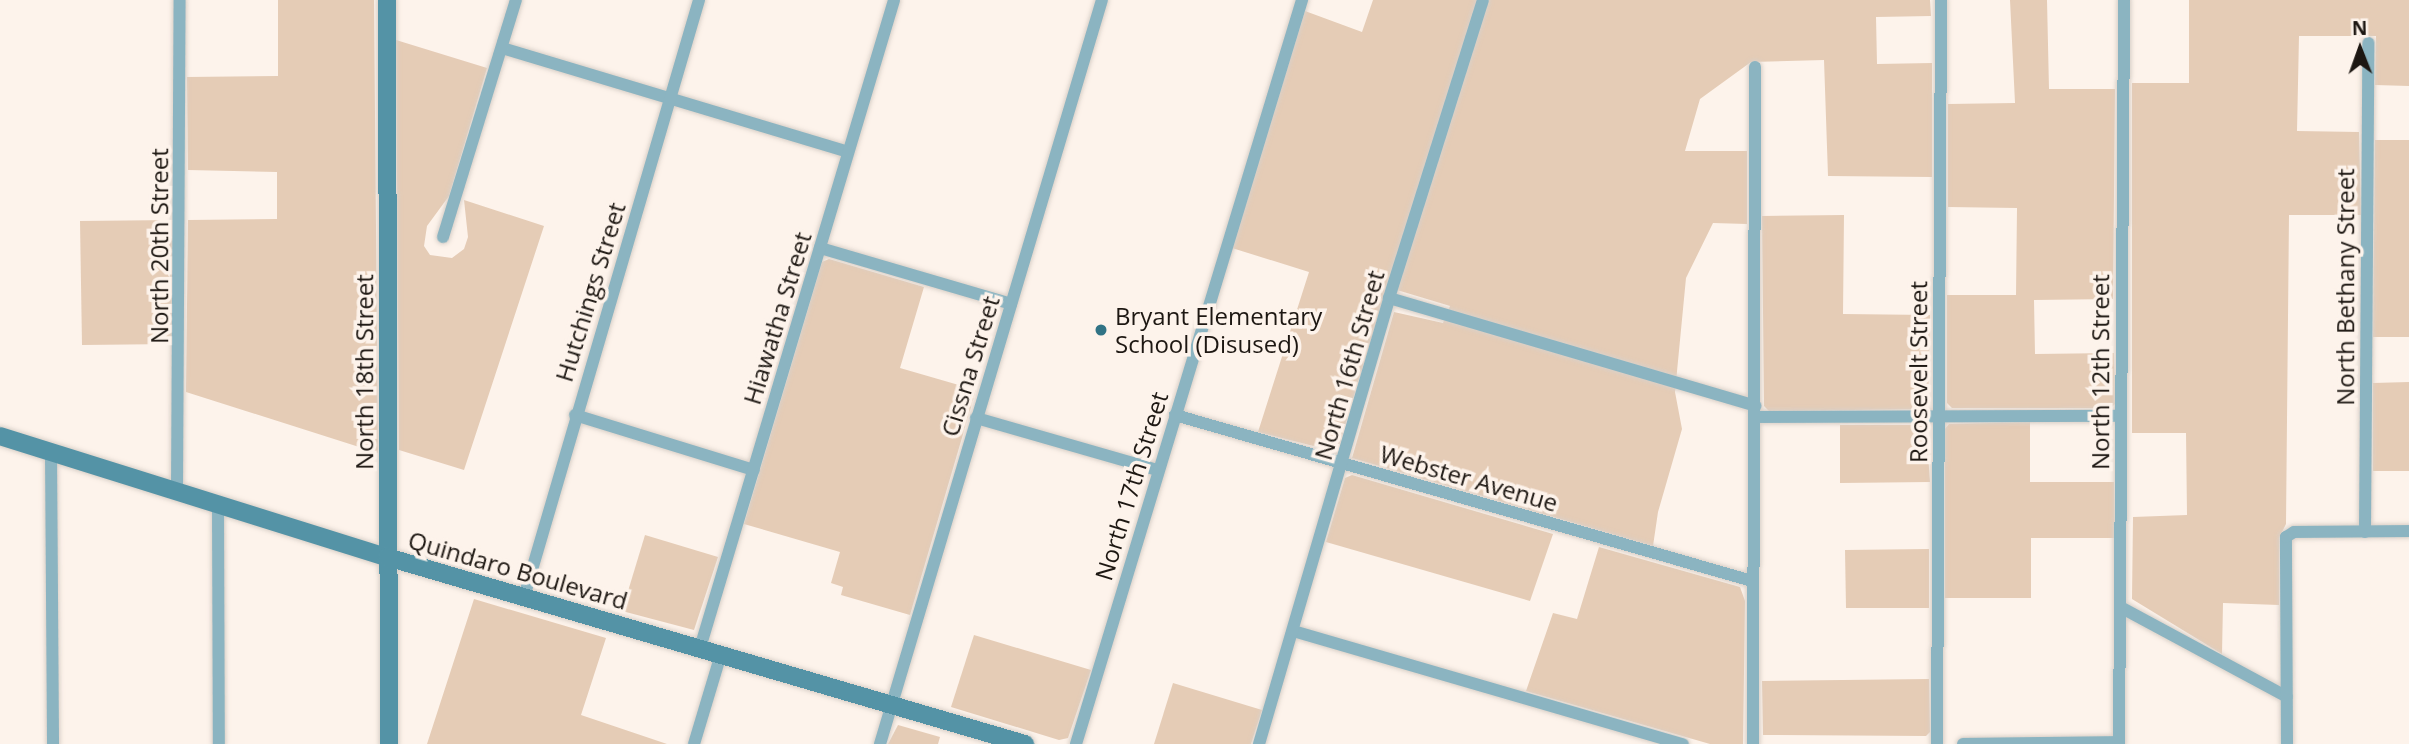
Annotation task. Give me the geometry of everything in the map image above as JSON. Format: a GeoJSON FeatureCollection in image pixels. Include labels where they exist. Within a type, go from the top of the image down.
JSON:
{"type":"FeatureCollection","features":[{"type":"Feature","properties":{"kind":"main road","name":"North 18th Street"},"geometry":{"type":"LineString","coordinates":[[387,0],[389,744]]}},
{"type":"Feature","properties":{"kind":"main road","name":"Quindaro Boulevard"},"geometry":{"type":"LineString","coordinates":[[0,436],[387,557],[1024,744]]}},
{"type":"Feature","properties":{"kind":"street","name":"North 20th Street"},"geometry":{"type":"LineString","coordinates":[[177,492],[180,0]]}},
{"type":"Feature","properties":{"kind":"street"},"geometry":{"type":"LineString","coordinates":[[443,237],[516,0]]}},
{"type":"Feature","properties":{"kind":"street","name":"Hutchings Street"},"geometry":{"type":"LineString","coordinates":[[524,597],[575,415],[699,0]]}},
{"type":"Feature","properties":{"kind":"street","name":"Hiawatha Street"},"geometry":{"type":"LineString","coordinates":[[699,648],[894,0]]}},
{"type":"Feature","properties":{"kind":"street","name":"Cissna Street"},"geometry":{"type":"LineString","coordinates":[[880,744],[1102,0]]}},
{"type":"Feature","properties":{"kind":"street","name":"North 17th Street"},"geometry":{"type":"LineString","coordinates":[[1076,744],[1157,470],[1302,0]]}},
{"type":"Feature","properties":{"kind":"street","name":"North 16th Street"},"geometry":{"type":"LineString","coordinates":[[1259,744],[1389,298],[1483,0]]}},
{"type":"Feature","properties":{"kind":"street","name":"Roosevelt Street"},"geometry":{"type":"LineString","coordinates":[[1937,744],[1941,0]]}},
{"type":"Feature","properties":{"kind":"street","name":"North 12th Street"},"geometry":{"type":"LineString","coordinates":[[2119,743],[2124,0]]}},
{"type":"Feature","properties":{"kind":"street","name":"North Bethany Street"},"geometry":{"type":"LineString","coordinates":[[2365,532],[2368,43]]}},
{"type":"Feature","properties":{"kind":"street"},"geometry":{"type":"LineString","coordinates":[[502,48],[848,152]]}},
{"type":"Feature","properties":{"kind":"street"},"geometry":{"type":"LineString","coordinates":[[1753,744],[1755,67]]}},
{"type":"Feature","properties":{"kind":"street"},"geometry":{"type":"LineString","coordinates":[[820,248],[1011,304]]}},
{"type":"Feature","properties":{"kind":"street"},"geometry":{"type":"LineString","coordinates":[[1389,298],[1755,412],[2120,416]]}},
{"type":"Feature","properties":{"kind":"street"},"geometry":{"type":"LineString","coordinates":[[575,415],[754,470]]}},
{"type":"Feature","properties":{"kind":"street","name":"Webster Avenue"},"geometry":{"type":"LineString","coordinates":[[1175,415],[1752,581]]}},
{"type":"Feature","properties":{"kind":"street"},"geometry":{"type":"LineString","coordinates":[[976,418],[1157,470]]}},
{"type":"Feature","properties":{"kind":"street"},"geometry":{"type":"LineString","coordinates":[[51,452],[52,744]]}},
{"type":"Feature","properties":{"kind":"street"},"geometry":{"type":"LineString","coordinates":[[218,505],[219,744]]}},
{"type":"Feature","properties":{"kind":"street"},"geometry":{"type":"LineString","coordinates":[[2287,744],[2286,537],[2294,533],[2409,531]]}},
{"type":"Feature","properties":{"kind":"street"},"geometry":{"type":"LineString","coordinates":[[2122,608],[2287,697]]}},
{"type":"Feature","properties":{"kind":"street"},"geometry":{"type":"LineString","coordinates":[[1293,631],[1683,744]]}},
{"type":"Feature","properties":{"kind":"street"},"geometry":{"type":"LineString","coordinates":[[694,744],[721,654]]}},
{"type":"Feature","properties":{"kind":"street"},"geometry":{"type":"LineString","coordinates":[[1963,744],[2119,743]]}},
{"type":"Feature","properties":{"kind":"shaded area"},"geometry":{"type":"Polygon","coordinates":[[[278,0],[374,0],[378,453],[186,392],[188,220],[277,219],[277,172],[188,170],[187,77],[278,76],[278,0]]]}},
{"type":"Feature","properties":{"kind":"shaded area"},"geometry":{"type":"Polygon","coordinates":[[[1373,0],[1930,0],[1931,16],[1876,17],[1877,64],[1932,63],[1932,177],[1828,176],[1824,60],[1751,62],[1700,99],[1685,151],[1747,151],[1747,224],[1713,223],[1686,278],[1675,392],[1682,429],[1658,512],[1653,546],[1352,458],[1394,312],[1443,323],[1450,306],[1387,287],[1337,452],[1258,432],[1309,272],[1232,248],[1305,11],[1362,32],[1373,0]]]}},
{"type":"Feature","properties":{"kind":"shaded area"},"geometry":{"type":"Polygon","coordinates":[[[2010,0],[2047,0],[2049,89],[2115,89],[2113,299],[2034,300],[2035,354],[2114,353],[2115,404],[2111,408],[1952,408],[1947,403],[1947,295],[2016,295],[2017,208],[1948,207],[1948,104],[2015,103],[2010,0]]]}},
{"type":"Feature","properties":{"kind":"shaded area"},"geometry":{"type":"Polygon","coordinates":[[[2189,0],[2409,0],[2409,86],[2375,85],[2376,36],[2299,36],[2297,131],[2359,132],[2361,215],[2289,215],[2286,524],[2279,538],[2279,605],[2223,603],[2222,654],[2132,599],[2133,517],[2187,515],[2186,433],[2132,433],[2132,83],[2189,83],[2189,0]]]}},
{"type":"Feature","properties":{"kind":"shaded area"},"geometry":{"type":"Polygon","coordinates":[[[396,40],[487,68],[449,196],[427,226],[424,246],[430,255],[452,258],[464,249],[468,237],[464,200],[544,226],[464,470],[399,450],[396,40]]]}},
{"type":"Feature","properties":{"kind":"shaded area"},"geometry":{"type":"Polygon","coordinates":[[[2375,140],[2409,140],[2409,337],[2373,337],[2375,140]]]}},
{"type":"Feature","properties":{"kind":"shaded area"},"geometry":{"type":"Polygon","coordinates":[[[1844,215],[1843,314],[1930,315],[1928,409],[1769,411],[1764,406],[1762,216],[1844,215]]]}},
{"type":"Feature","properties":{"kind":"shaded area"},"geometry":{"type":"Polygon","coordinates":[[[174,220],[173,344],[82,345],[80,221],[174,220]]]}},
{"type":"Feature","properties":{"kind":"shaded area"},"geometry":{"type":"Polygon","coordinates":[[[829,259],[924,287],[900,368],[976,390],[910,615],[841,595],[843,587],[831,583],[840,552],[744,524],[822,262],[829,259]]]}},
{"type":"Feature","properties":{"kind":"shaded area"},"geometry":{"type":"Polygon","coordinates":[[[2409,382],[2409,471],[2373,471],[2373,383],[2409,382]]]}},
{"type":"Feature","properties":{"kind":"shaded area"},"geometry":{"type":"Polygon","coordinates":[[[2030,422],[2030,482],[2114,482],[2115,538],[2031,538],[2031,598],[1945,598],[1945,429],[1949,424],[2030,422]]]}},
{"type":"Feature","properties":{"kind":"shaded area"},"geometry":{"type":"Polygon","coordinates":[[[1840,425],[1926,425],[1930,482],[1840,483],[1840,425]]]}},
{"type":"Feature","properties":{"kind":"shaded area"},"geometry":{"type":"Polygon","coordinates":[[[1352,475],[1553,534],[1530,601],[1326,542],[1345,478],[1352,475]]]}},
{"type":"Feature","properties":{"kind":"shaded area"},"geometry":{"type":"Polygon","coordinates":[[[645,535],[718,557],[694,630],[622,611],[645,535]]]}},
{"type":"Feature","properties":{"kind":"shaded area"},"geometry":{"type":"Polygon","coordinates":[[[1599,547],[1740,587],[1745,601],[1743,744],[1710,744],[1526,691],[1553,613],[1577,619],[1599,547]]]}},
{"type":"Feature","properties":{"kind":"shaded area"},"geometry":{"type":"Polygon","coordinates":[[[1929,549],[1929,608],[1846,608],[1845,550],[1929,549]]]}},
{"type":"Feature","properties":{"kind":"shaded area"},"geometry":{"type":"Polygon","coordinates":[[[474,599],[606,638],[581,715],[667,744],[427,744],[474,599]]]}},
{"type":"Feature","properties":{"kind":"shaded area"},"geometry":{"type":"Polygon","coordinates":[[[974,635],[1091,670],[1068,738],[1059,740],[951,707],[974,635]]]}},
{"type":"Feature","properties":{"kind":"shaded area"},"geometry":{"type":"Polygon","coordinates":[[[1929,679],[1930,732],[1926,736],[1763,735],[1762,681],[1929,679]]]}},
{"type":"Feature","properties":{"kind":"shaded area"},"geometry":{"type":"Polygon","coordinates":[[[1173,683],[1262,710],[1251,744],[1154,744],[1173,683]]]}},
{"type":"Feature","properties":{"kind":"shaded area"},"geometry":{"type":"Polygon","coordinates":[[[898,725],[940,737],[938,744],[888,744],[898,725]]]}},
{"type":"Feature","properties":{"kind":"place","name":"Bryant Elementary School (Disused)"},"geometry":{"type":"Point","coordinates":[1101,330]}}]}
